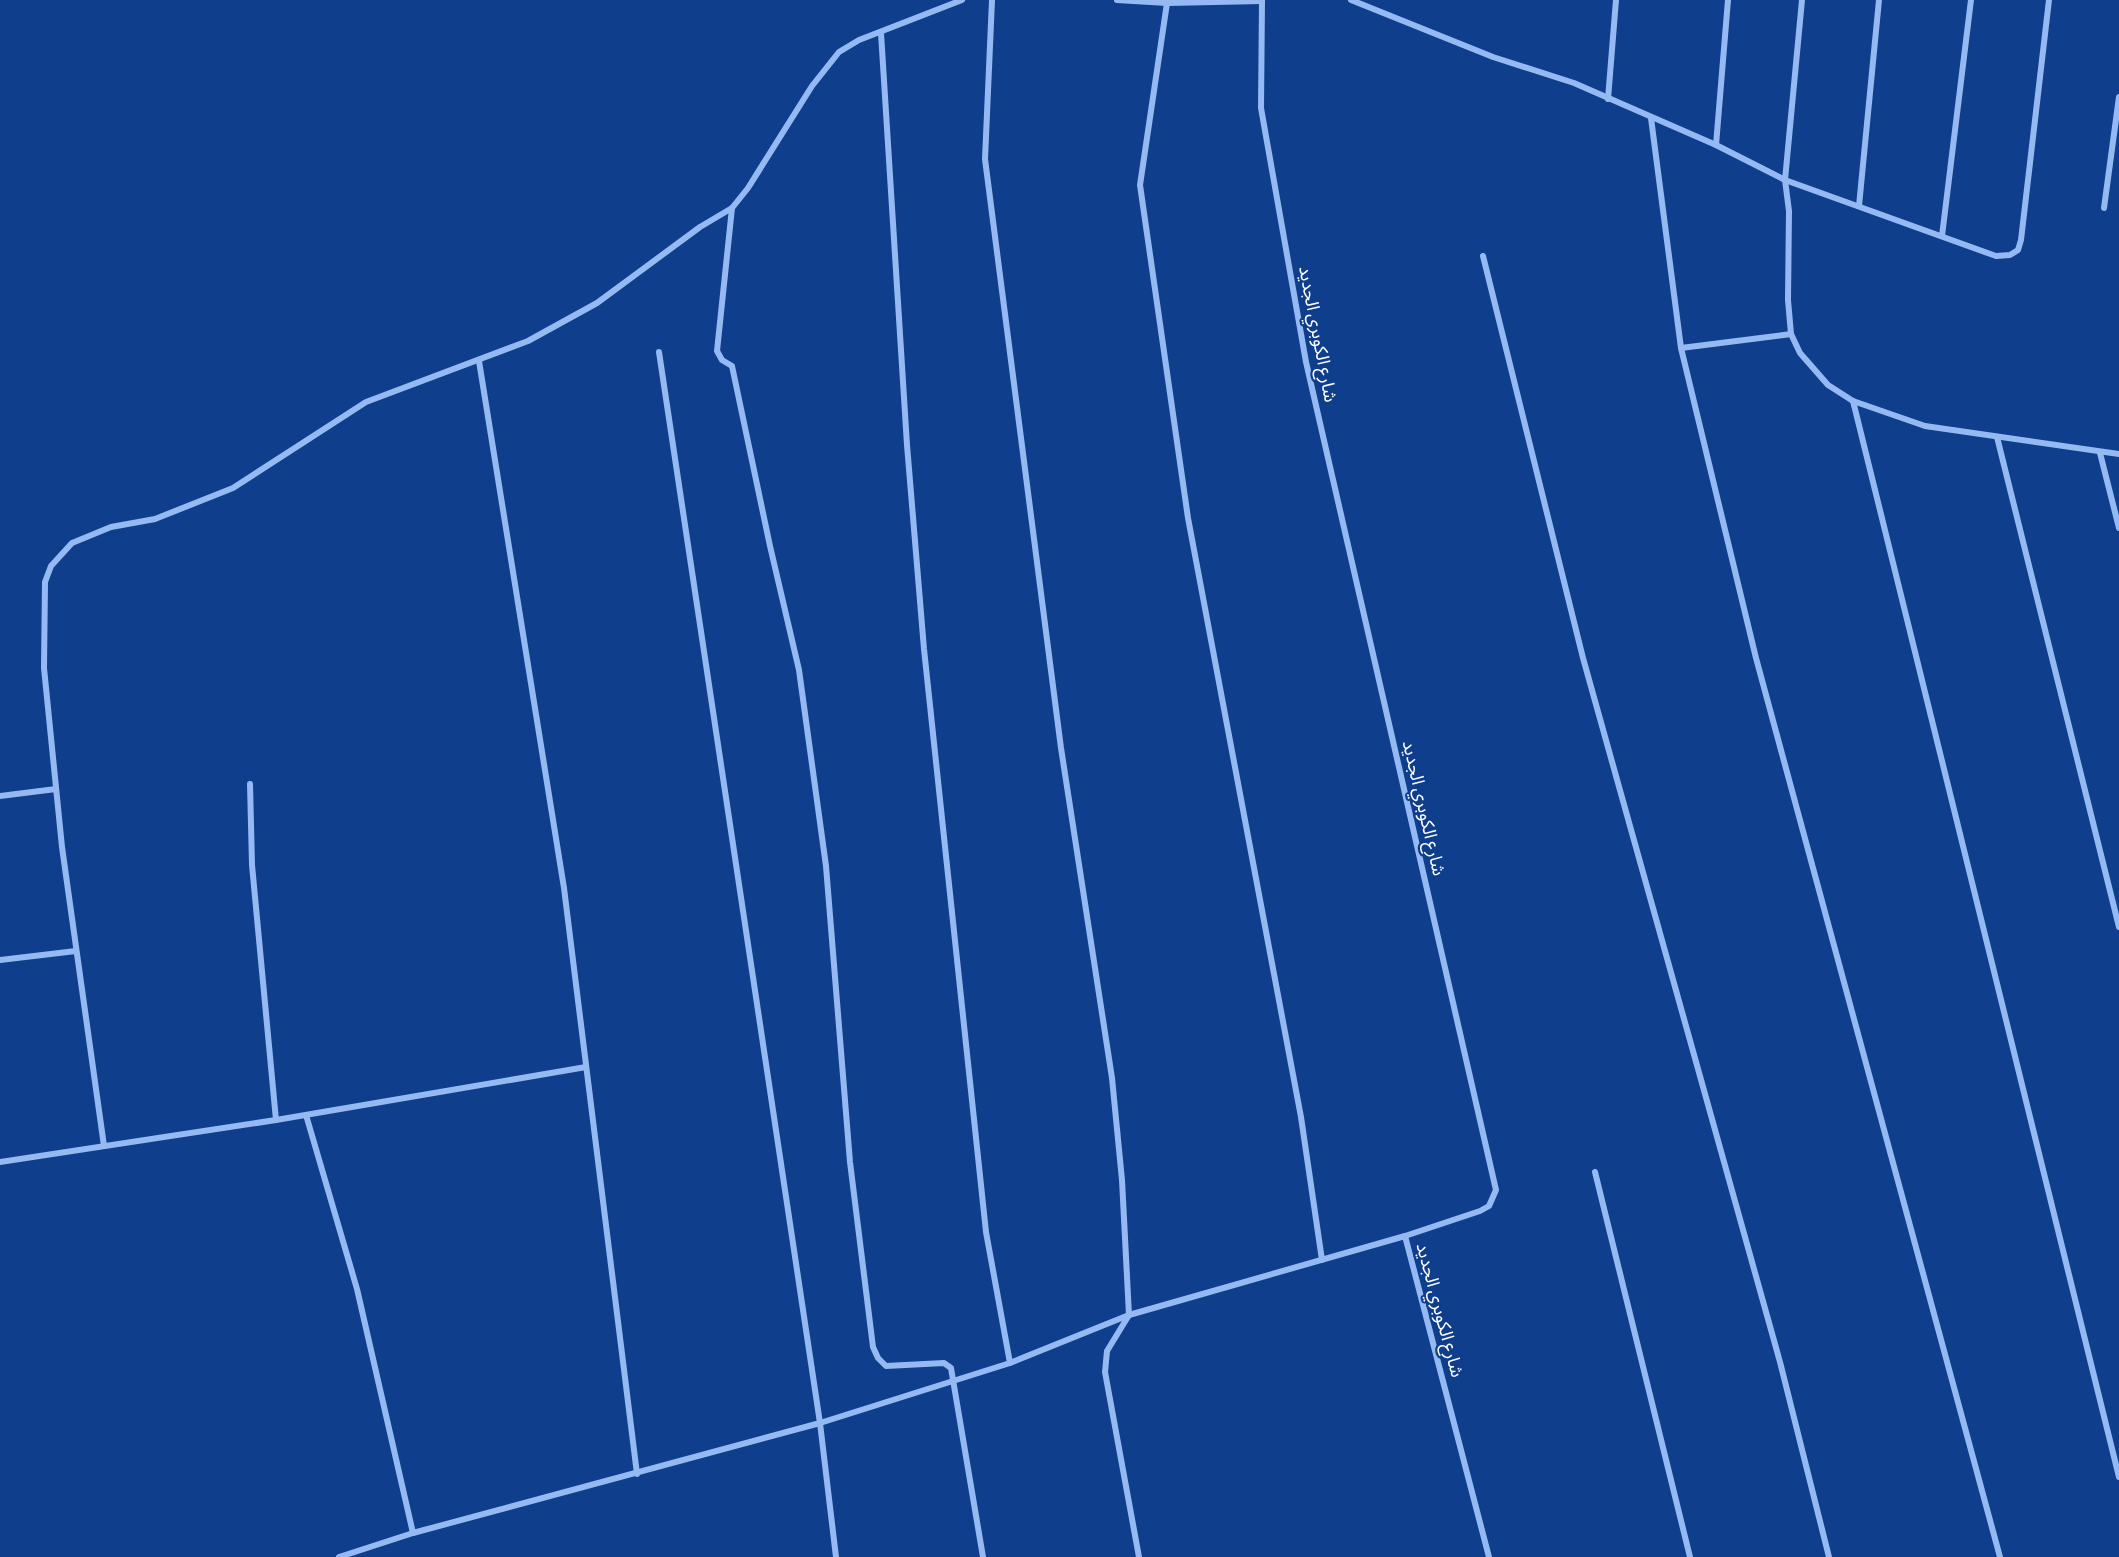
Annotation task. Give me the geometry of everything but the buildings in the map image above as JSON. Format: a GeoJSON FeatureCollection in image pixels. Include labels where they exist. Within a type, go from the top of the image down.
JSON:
{"type":"FeatureCollection","features":[{"type":"Feature","properties":{"kind":"street"},"geometry":{"type":"LineString","coordinates":[[104,1146],[76,951],[44,668],[45,582],[51,566],[72,543],[111,527],[155,519],[233,488],[366,402],[528,341],[597,303],[700,227],[732,208],[748,188],[812,86],[839,52],[859,40],[962,0]]}},
{"type":"Feature","properties":{"kind":"street"},"geometry":{"type":"LineString","coordinates":[[992,0],[985,159],[1061,748],[1112,1078],[1122,1180],[1130,1315],[1107,1351],[1105,1372],[1139,1557]]}},
{"type":"Feature","properties":{"kind":"street"},"geometry":{"type":"LineString","coordinates":[[1117,0],[1167,3],[1262,0]]}},
{"type":"Feature","properties":{"kind":"street","name":"شارع الكوبري الجديد"},"geometry":{"type":"LineString","coordinates":[[1262,0],[1261,108],[1306,362],[1496,1190],[1489,1206],[1480,1211],[1405,1236],[1489,1557]]}},
{"type":"Feature","properties":{"kind":"street"},"geometry":{"type":"LineString","coordinates":[[1351,0],[1493,57],[1574,83],[1716,145],[1785,180],[1996,256],[2010,255],[2018,250],[2049,0]]}},
{"type":"Feature","properties":{"kind":"street"},"geometry":{"type":"LineString","coordinates":[[1608,99],[1616,0]]}},
{"type":"Feature","properties":{"kind":"street"},"geometry":{"type":"LineString","coordinates":[[1716,145],[1728,0]]}},
{"type":"Feature","properties":{"kind":"street"},"geometry":{"type":"LineString","coordinates":[[1802,0],[1785,180],[1789,211],[1788,300],[1791,334],[1800,353],[1828,385],[1853,401],[1925,426],[2119,454]]}},
{"type":"Feature","properties":{"kind":"street"},"geometry":{"type":"LineString","coordinates":[[1859,206],[1879,0]]}},
{"type":"Feature","properties":{"kind":"street"},"geometry":{"type":"LineString","coordinates":[[1942,236],[1971,0]]}},
{"type":"Feature","properties":{"kind":"street"},"geometry":{"type":"LineString","coordinates":[[1167,3],[1140,185],[1188,518],[1301,1117],[1322,1260]]}},
{"type":"Feature","properties":{"kind":"street"},"geometry":{"type":"LineString","coordinates":[[881,33],[906,445],[924,649],[986,1232],[1010,1363]]}},
{"type":"Feature","properties":{"kind":"street"},"geometry":{"type":"LineString","coordinates":[[2104,208],[2119,97]]}},
{"type":"Feature","properties":{"kind":"street"},"geometry":{"type":"LineString","coordinates":[[1651,118],[1681,348],[1756,658],[2000,1557]]}},
{"type":"Feature","properties":{"kind":"street"},"geometry":{"type":"LineString","coordinates":[[732,208],[717,351],[722,360],[732,366],[799,670],[826,866],[850,1162],[873,1347],[878,1358],[886,1366],[944,1363],[951,1368],[955,1380],[983,1557]]}},
{"type":"Feature","properties":{"kind":"street"},"geometry":{"type":"LineString","coordinates":[[1483,256],[1583,658],[1773,1339],[1829,1557]]}},
{"type":"Feature","properties":{"kind":"street"},"geometry":{"type":"LineString","coordinates":[[1681,348],[1791,334]]}},
{"type":"Feature","properties":{"kind":"street"},"geometry":{"type":"LineString","coordinates":[[659,352],[820,1423],[836,1557]]}},
{"type":"Feature","properties":{"kind":"street"},"geometry":{"type":"LineString","coordinates":[[479,361],[564,888],[637,1474]]}},
{"type":"Feature","properties":{"kind":"street"},"geometry":{"type":"LineString","coordinates":[[1853,401],[2119,1477]]}},
{"type":"Feature","properties":{"kind":"street"},"geometry":{"type":"LineString","coordinates":[[1997,437],[2119,927]]}},
{"type":"Feature","properties":{"kind":"street"},"geometry":{"type":"LineString","coordinates":[[2100,453],[2119,528]]}},
{"type":"Feature","properties":{"kind":"street"},"geometry":{"type":"LineString","coordinates":[[250,784],[252,865],[276,1120]]}},
{"type":"Feature","properties":{"kind":"street"},"geometry":{"type":"LineString","coordinates":[[0,796],[56,789]]}},
{"type":"Feature","properties":{"kind":"street"},"geometry":{"type":"LineString","coordinates":[[0,960],[76,951]]}},
{"type":"Feature","properties":{"kind":"street"},"geometry":{"type":"LineString","coordinates":[[0,1162],[276,1120],[586,1067]]}},
{"type":"Feature","properties":{"kind":"street"},"geometry":{"type":"LineString","coordinates":[[306,1115],[357,1288],[413,1533]]}},
{"type":"Feature","properties":{"kind":"street"},"geometry":{"type":"LineString","coordinates":[[1595,1172],[1690,1557]]}},
{"type":"Feature","properties":{"kind":"street"},"geometry":{"type":"LineString","coordinates":[[339,1557],[413,1533],[820,1423],[1010,1363],[1130,1315],[1405,1236]]}}]}
